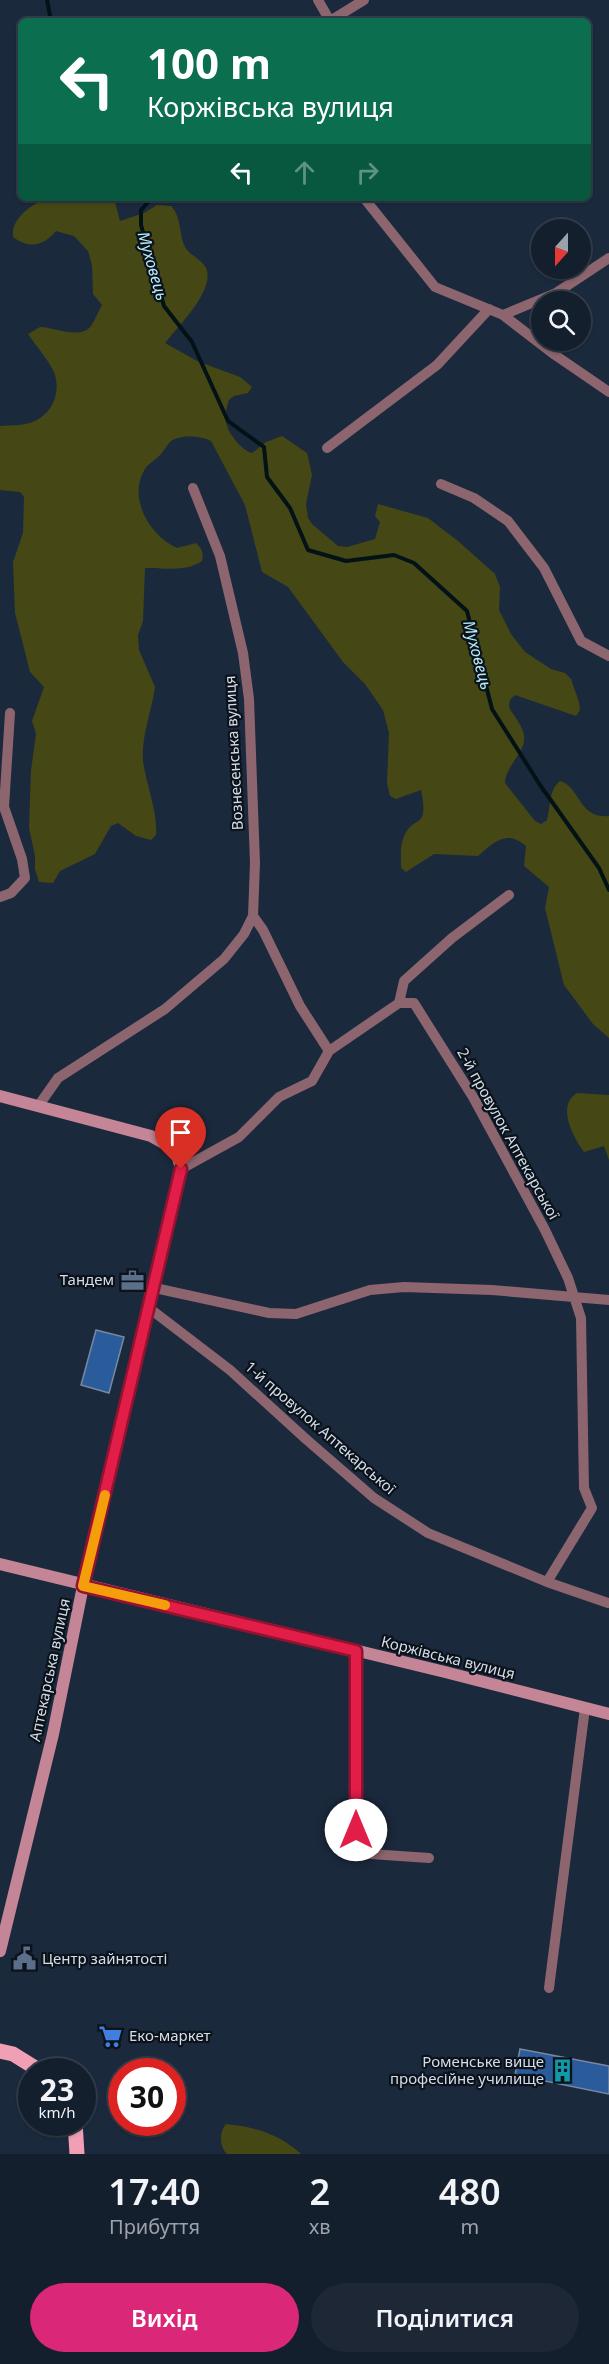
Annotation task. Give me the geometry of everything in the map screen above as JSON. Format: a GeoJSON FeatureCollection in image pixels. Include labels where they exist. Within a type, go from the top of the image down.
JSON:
{"type":"FeatureCollection","features":[{"type":"Feature","properties":{"kind":"main road"},"geometry":{"type":"LineString","coordinates":[[76,2136],[77,2154]]}},
{"type":"Feature","properties":{"kind":"street"},"geometry":{"type":"LineString","coordinates":[[318,0],[328,18]]}},
{"type":"Feature","properties":{"kind":"street"},"geometry":{"type":"LineString","coordinates":[[335,18],[364,0]]}},
{"type":"Feature","properties":{"kind":"street"},"geometry":{"type":"LineString","coordinates":[[365,201],[435,287],[503,315],[555,355],[609,392]]}},
{"type":"Feature","properties":{"kind":"street"},"geometry":{"type":"LineString","coordinates":[[503,315],[556,293],[609,258]]}},
{"type":"Feature","properties":{"kind":"street"},"geometry":{"type":"LineString","coordinates":[[327,448],[437,365],[489,309]]}},
{"type":"Feature","properties":{"kind":"street"},"geometry":{"type":"LineString","coordinates":[[441,484],[474,498],[508,521],[544,568],[581,641],[609,656]]}},
{"type":"Feature","properties":{"kind":"street","name":"Вознесенська вулиця"},"geometry":{"type":"LineString","coordinates":[[39,1105],[58,1078],[165,1010],[224,959],[244,934],[253,916],[255,863],[250,723],[243,653],[220,556],[193,488]]}},
{"type":"Feature","properties":{"kind":"street"},"geometry":{"type":"LineString","coordinates":[[0,897],[10,893],[25,878],[22,859],[4,807],[10,713]]}},
{"type":"Feature","properties":{"kind":"street"},"geometry":{"type":"LineString","coordinates":[[181,1169],[239,1137],[279,1097],[312,1081],[329,1051],[399,1003],[404,981],[452,938],[509,895]]}},
{"type":"Feature","properties":{"kind":"street"},"geometry":{"type":"LineString","coordinates":[[253,916],[263,930],[300,1006],[329,1051]]}},
{"type":"Feature","properties":{"kind":"street","name":"2-й провулок Аптекарської"},"geometry":{"type":"LineString","coordinates":[[399,1003],[414,1003],[473,1097],[545,1230],[574,1297]]}},
{"type":"Feature","properties":{"kind":"street"},"geometry":{"type":"LineString","coordinates":[[0,1096],[39,1105]]}},
{"type":"Feature","properties":{"kind":"street","name":"Аптекарська вулиця"},"geometry":{"type":"LineString","coordinates":[[0,1951],[53,1734],[83,1586],[155,1288],[181,1169],[176,1150],[151,1136],[39,1105]]}},
{"type":"Feature","properties":{"kind":"street"},"geometry":{"type":"LineString","coordinates":[[155,1288],[268,1313],[296,1314],[370,1290],[404,1287],[492,1290],[609,1300]]}},
{"type":"Feature","properties":{"kind":"street"},"geometry":{"type":"LineString","coordinates":[[548,1582],[592,1508],[584,1488],[581,1318],[574,1297]]}},
{"type":"Feature","properties":{"kind":"street","name":"1-й провулок Аптекарської"},"geometry":{"type":"LineString","coordinates":[[149,1308],[230,1370],[306,1440],[374,1498],[428,1533],[548,1582],[608,1603]]}},
{"type":"Feature","properties":{"kind":"street","name":"Коржівська вулиця"},"geometry":{"type":"LineString","coordinates":[[0,1564],[609,1714]]}},
{"type":"Feature","properties":{"kind":"street"},"geometry":{"type":"LineString","coordinates":[[356,1651],[356,1853],[429,1858]]}},
{"type":"Feature","properties":{"kind":"street"},"geometry":{"type":"LineString","coordinates":[[549,1988],[585,1708]]}},
{"type":"Feature","properties":{"kind":"shaded area"},"geometry":{"type":"Polygon","coordinates":[[[41,201],[115,201],[120,221],[144,213],[157,205],[171,206],[178,219],[184,245],[204,265],[208,277],[206,287],[194,308],[165,343],[197,361],[240,377],[252,387],[248,393],[234,396],[229,400],[226,420],[235,440],[252,453],[266,442],[282,436],[307,453],[312,475],[306,504],[308,518],[338,546],[347,547],[375,539],[380,522],[375,516],[378,504],[428,518],[495,574],[500,587],[499,610],[511,634],[525,652],[551,669],[565,673],[571,679],[579,702],[580,710],[576,716],[515,695],[510,700],[509,707],[521,726],[524,743],[509,769],[505,783],[535,821],[541,824],[547,820],[553,789],[560,781],[572,789],[591,813],[609,816],[609,1038],[593,1024],[564,985],[545,908],[549,887],[524,866],[526,846],[513,838],[501,839],[478,856],[434,854],[406,872],[401,868],[403,839],[411,826],[422,817],[421,790],[396,799],[390,796],[387,783],[389,733],[383,710],[365,684],[343,662],[288,587],[262,572],[245,505],[211,441],[207,439],[185,437],[174,439],[146,467],[140,480],[140,504],[144,515],[158,535],[177,548],[196,543],[203,556],[202,561],[188,567],[145,568],[143,621],[138,635],[139,650],[155,687],[144,742],[143,761],[155,817],[156,835],[151,840],[136,836],[118,823],[111,826],[95,854],[60,871],[53,883],[39,882],[29,828],[31,770],[36,734],[32,721],[44,687],[30,672],[15,613],[13,562],[23,533],[24,497],[20,492],[0,490],[0,426],[24,424],[37,420],[52,406],[56,393],[54,372],[28,334],[40,327],[81,332],[91,326],[102,305],[93,294],[92,265],[88,251],[74,236],[56,231],[46,240],[36,244],[24,243],[13,237],[13,230],[19,218],[41,201]]]}},
{"type":"Feature","properties":{"kind":"shaded area"},"geometry":{"type":"Polygon","coordinates":[[[577,1093],[609,1095],[609,1160],[604,1146],[584,1152],[571,1130],[568,1122],[568,1106],[577,1093]]]}},
{"type":"Feature","properties":{"kind":"shaded area"},"geometry":{"type":"Polygon","coordinates":[[[226,2124],[266,2133],[284,2141],[301,2154],[227,2154],[222,2147],[221,2139],[226,2124]]]}},
{"type":"Feature","properties":{"kind":"building"},"geometry":{"type":"Polygon","coordinates":[[[96,1330],[124,1337],[109,1393],[81,1385],[96,1330]]]}},
{"type":"Feature","properties":{"kind":"building","name":"Роменське вище професійне училище"},"geometry":{"type":"Polygon","coordinates":[[[520,2049],[609,2066],[609,2094],[515,2075],[520,2049]]]}},
{"type":"Feature","properties":{"kind":"waterway","name":"Муховець"},"geometry":{"type":"LineString","coordinates":[[47,0],[50,18]]}},
{"type":"Feature","properties":{"kind":"waterway","name":"Муховець"},"geometry":{"type":"LineString","coordinates":[[149,201],[141,210],[141,225],[164,306],[192,342],[228,421],[264,447],[267,477],[290,508],[308,550],[346,561],[394,555],[414,563],[467,611],[492,709],[540,785],[599,868],[609,890]]}},
{"type":"Feature","properties":{"kind":"slow traffic"},"geometry":{"type":"LineString","coordinates":[[105,1495],[83,1586],[165,1605]]}},
{"type":"Feature","properties":{"kind":"place","name":"Тандем"},"geometry":{"type":"Point","coordinates":[132,1280]}},
{"type":"Feature","properties":{"kind":"place","name":"Центр зайнятості"},"geometry":{"type":"Point","coordinates":[24,1959]}},
{"type":"Feature","properties":{"kind":"place","name":"Еко-маркет"},"geometry":{"type":"Point","coordinates":[111,2036]}},
{"type":"Feature","properties":{"kind":"place","name":"Роменське вище професійне училище"},"geometry":{"type":"Point","coordinates":[562,2071]}},
{"type":"Feature","properties":{"kind":"route"},"geometry":{"type":"LineString","coordinates":[[181,1169],[155,1288],[83,1586],[356,1651],[356,1830]]}}]}
